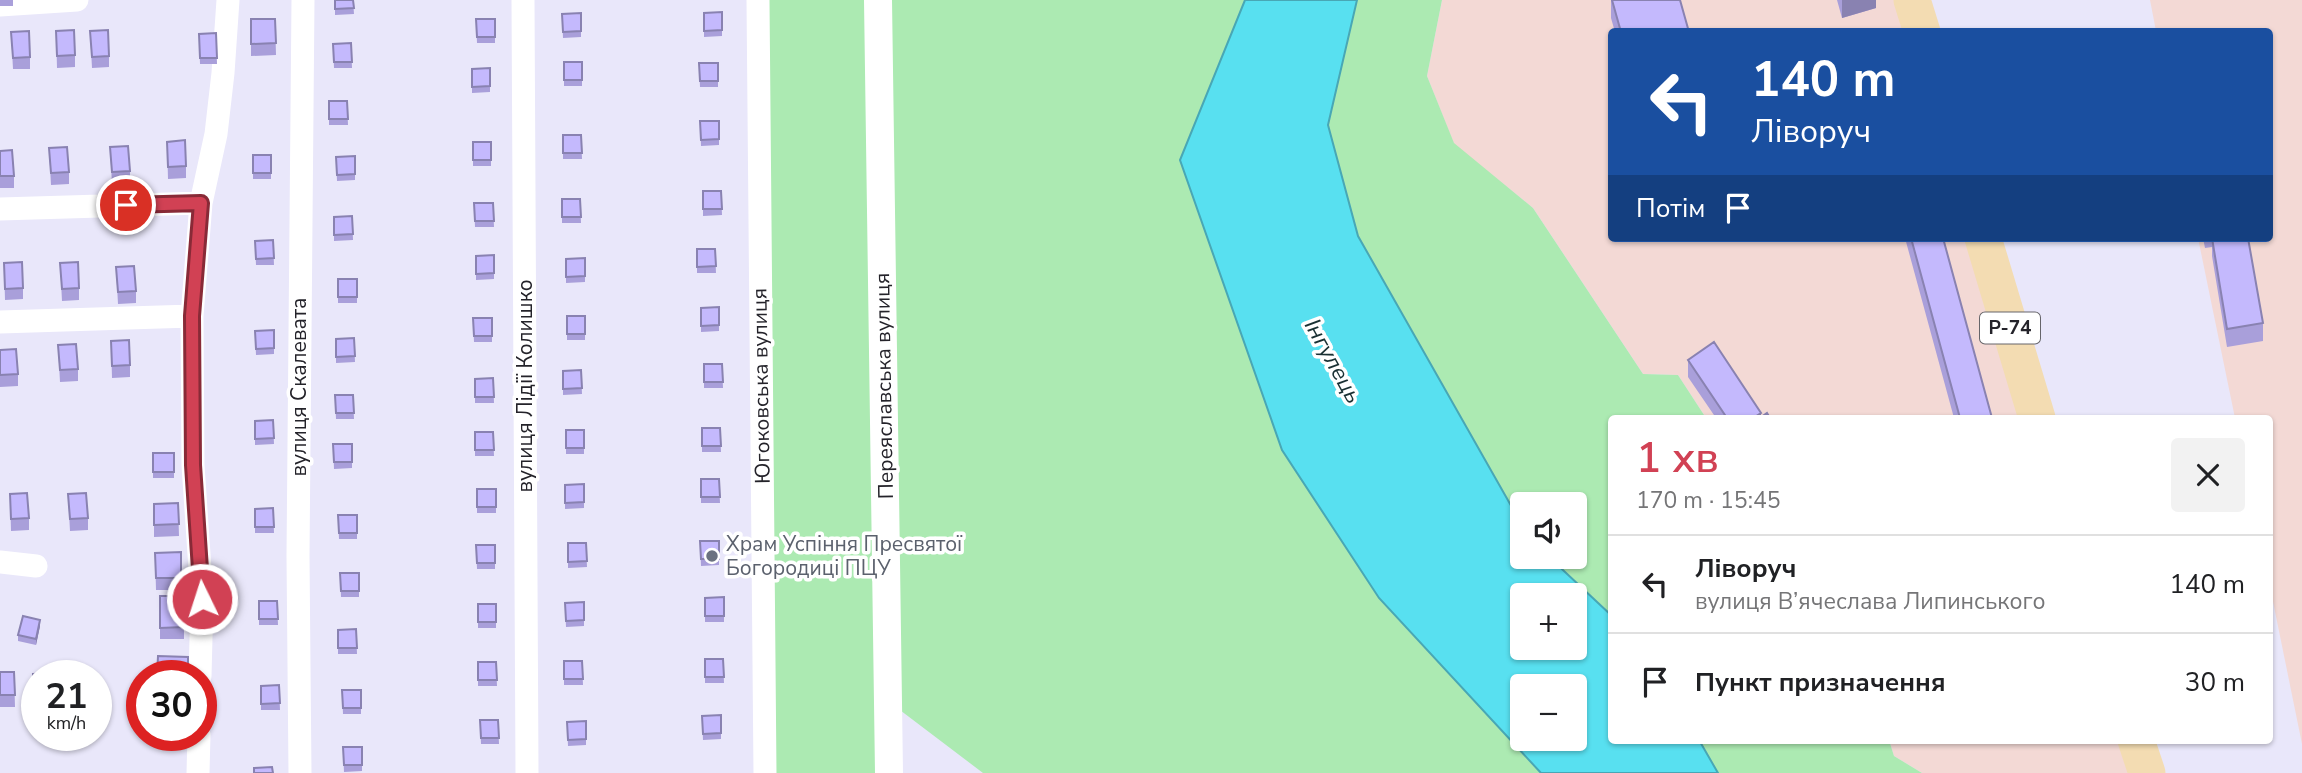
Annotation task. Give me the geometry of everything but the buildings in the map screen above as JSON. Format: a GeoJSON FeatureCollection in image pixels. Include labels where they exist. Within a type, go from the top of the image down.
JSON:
{"type":"FeatureCollection","features":[{"type":"Feature","properties":{"kind":"main road"},"geometry":{"type":"LineString","coordinates":[[1912,0],[1921,28]]}},
{"type":"Feature","properties":{"kind":"main road","name":"Р-74"},"geometry":{"type":"LineString","coordinates":[[1984,242],[2036,415]]}},
{"type":"Feature","properties":{"kind":"main road"},"geometry":{"type":"LineString","coordinates":[[2137,744],[2147,773]]}},
{"type":"Feature","properties":{"kind":"street"},"geometry":{"type":"LineString","coordinates":[[0,5],[77,0]]}},
{"type":"Feature","properties":{"kind":"street"},"geometry":{"type":"LineString","coordinates":[[200,660],[202,599],[193,465],[192,316],[201,203],[216,134],[228,0]]}},
{"type":"Feature","properties":{"kind":"street","name":"вулиця Скалевата"},"geometry":{"type":"LineString","coordinates":[[300,773],[298,556],[303,0]]}},
{"type":"Feature","properties":{"kind":"street","name":"вулиця Лідії Колишко"},"geometry":{"type":"LineString","coordinates":[[523,0],[527,773]]}},
{"type":"Feature","properties":{"kind":"street","name":"Югоковська вулиця"},"geometry":{"type":"LineString","coordinates":[[758,0],[765,773]]}},
{"type":"Feature","properties":{"kind":"street","name":"Переяславська вулиця"},"geometry":{"type":"LineString","coordinates":[[878,0],[889,773]]}},
{"type":"Feature","properties":{"kind":"street"},"geometry":{"type":"LineString","coordinates":[[0,209],[201,203]]}},
{"type":"Feature","properties":{"kind":"street"},"geometry":{"type":"LineString","coordinates":[[0,322],[192,316]]}},
{"type":"Feature","properties":{"kind":"street"},"geometry":{"type":"LineString","coordinates":[[0,562],[36,566]]}},
{"type":"Feature","properties":{"kind":"street"},"geometry":{"type":"LineString","coordinates":[[198,773],[199,751]]}},
{"type":"Feature","properties":{"kind":"shaded area"},"geometry":{"type":"Polygon","coordinates":[[[1442,0],[1914,0],[1923,28],[1608,28],[1608,242],[1987,242],[2040,415],[1704,415],[1678,375],[1643,374],[1533,208],[1454,144],[1427,76],[1442,0]]]}},
{"type":"Feature","properties":{"kind":"shaded area"},"geometry":{"type":"Polygon","coordinates":[[[2150,0],[2302,0],[2302,744],[2273,602],[2273,415],[2234,415],[2199,242],[2273,242],[2273,28],[2155,28],[2150,0]]]}},
{"type":"Feature","properties":{"kind":"shaded area"},"geometry":{"type":"Polygon","coordinates":[[[1890,744],[2140,744],[2149,773],[1922,773],[1894,756],[1890,744]]]}},
{"type":"Feature","properties":{"kind":"green space"},"geometry":{"type":"Polygon","coordinates":[[[759,0],[1245,0],[1180,160],[1282,450],[1379,598],[1510,740],[1510,751],[1521,751],[1541,773],[983,773],[888,701],[889,773],[765,773],[759,0]]]}},
{"type":"Feature","properties":{"kind":"green space"},"geometry":{"type":"Polygon","coordinates":[[[1357,0],[1442,0],[1427,76],[1454,143],[1533,208],[1643,374],[1678,375],[1704,415],[1608,415],[1608,612],[1587,593],[1587,583],[1577,583],[1562,569],[1587,569],[1587,492],[1510,492],[1510,504],[1358,236],[1328,125],[1357,0]]]}},
{"type":"Feature","properties":{"kind":"green space"},"geometry":{"type":"Polygon","coordinates":[[[1701,744],[1890,744],[1894,756],[1922,773],[1718,773],[1701,744]]]}},
{"type":"Feature","properties":{"kind":"water","name":"Інгулець"},"geometry":{"type":"Polygon","coordinates":[[[1245,0],[1357,0],[1328,125],[1358,236],[1510,504],[1510,569],[1562,569],[1577,583],[1510,583],[1510,660],[1587,660],[1587,593],[1608,612],[1608,744],[1701,744],[1718,773],[1541,773],[1521,751],[1587,751],[1587,674],[1510,674],[1510,740],[1379,598],[1282,450],[1180,160],[1245,0]]]}},
{"type":"Feature","properties":{"kind":"place","name":"Храм Успіння Пресвятої Богородиці ПЦУ"},"geometry":{"type":"Point","coordinates":[712,556]}},
{"type":"Feature","properties":{"kind":"route"},"geometry":{"type":"LineString","coordinates":[[126,205],[201,203],[192,316],[193,465],[202,599]]}}]}
